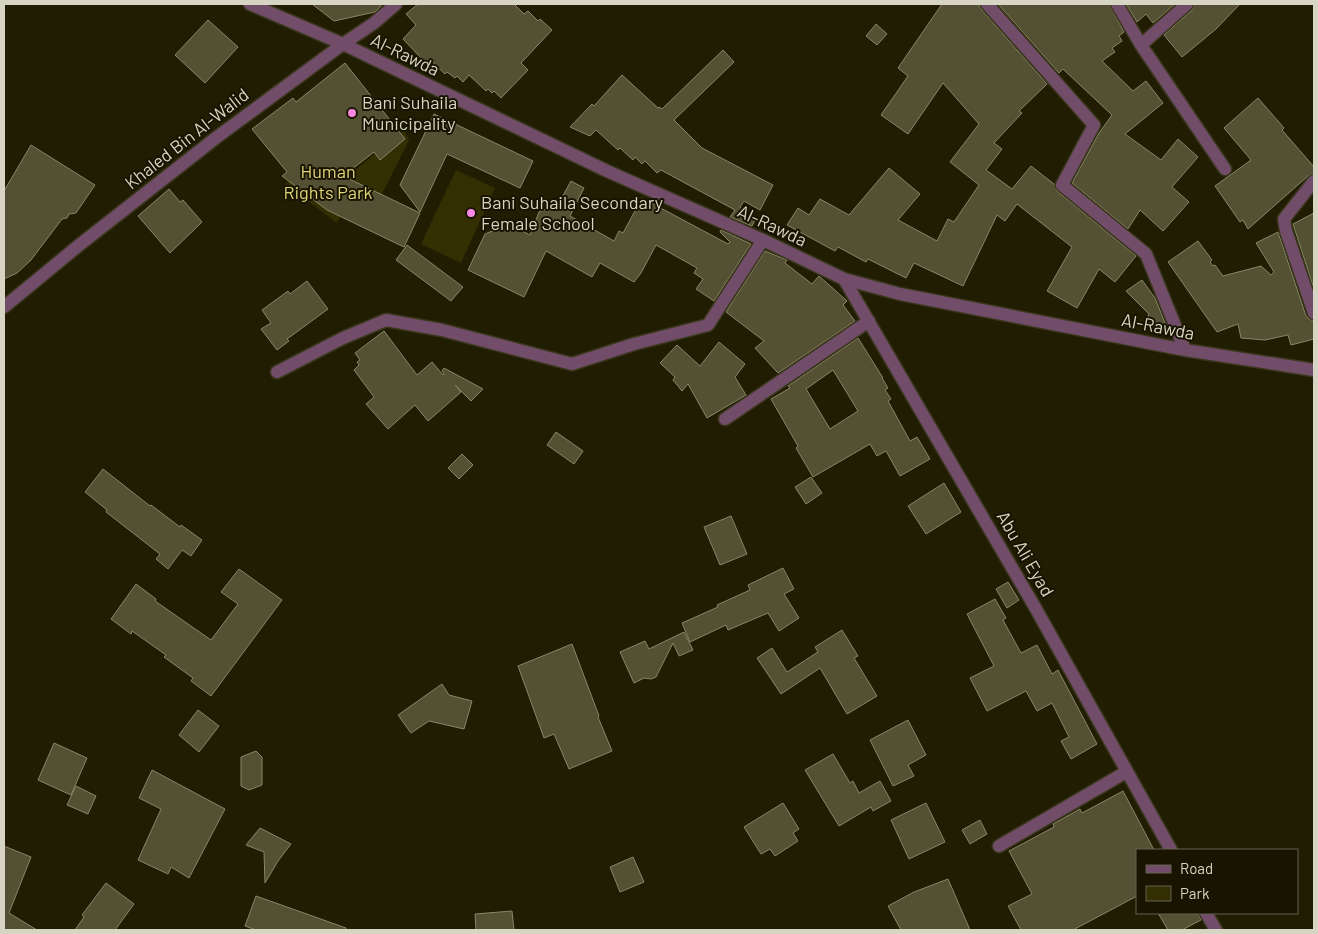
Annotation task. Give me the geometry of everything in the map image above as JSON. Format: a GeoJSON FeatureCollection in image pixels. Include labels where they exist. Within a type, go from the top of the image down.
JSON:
{"type":"FeatureCollection","features":[{"type":"Feature","properties":{"kind":"street","name":"Al-Rawda"},"geometry":{"type":"LineString","coordinates":[[250,4],[342,44],[607,171],[763,240],[844,279],[900,294],[1185,350],[1314,370]]}},
{"type":"Feature","properties":{"kind":"street","name":"Khaled Bin Al-Walid"},"geometry":{"type":"LineString","coordinates":[[4,307],[78,246],[217,137],[342,44],[374,23],[396,4]]}},
{"type":"Feature","properties":{"kind":"street"},"geometry":{"type":"LineString","coordinates":[[987,4],[1094,125],[1062,185],[1146,254],[1185,350]]}},
{"type":"Feature","properties":{"kind":"street"},"geometry":{"type":"LineString","coordinates":[[1117,4],[1141,45],[1225,169]]}},
{"type":"Feature","properties":{"kind":"street"},"geometry":{"type":"LineString","coordinates":[[1141,45],[1187,4]]}},
{"type":"Feature","properties":{"kind":"street"},"geometry":{"type":"LineString","coordinates":[[1314,181],[1284,219],[1286,231],[1314,313]]}},
{"type":"Feature","properties":{"kind":"street"},"geometry":{"type":"LineString","coordinates":[[277,372],[342,338],[386,320],[442,330],[572,364],[634,344],[708,325],[763,240]]}},
{"type":"Feature","properties":{"kind":"street","name":"Abu Ali Eyad"},"geometry":{"type":"LineString","coordinates":[[844,279],[1036,609],[1170,849]]}},
{"type":"Feature","properties":{"kind":"street"},"geometry":{"type":"LineString","coordinates":[[725,419],[869,321]]}},
{"type":"Feature","properties":{"kind":"street"},"geometry":{"type":"LineString","coordinates":[[999,846],[1126,772]]}},
{"type":"Feature","properties":{"kind":"street"},"geometry":{"type":"LineString","coordinates":[[1207,914],[1216,930]]}},
{"type":"Feature","properties":{"kind":"green space","name":"Human Rights Park"},"geometry":{"type":"Polygon","coordinates":[[[404,130],[409,140],[380,198],[355,187],[337,223],[285,184],[334,145],[355,170],[404,130]]]}},
{"type":"Feature","properties":{"kind":"green space"},"geometry":{"type":"Polygon","coordinates":[[[456,170],[495,188],[461,263],[421,244],[456,170]]]}},
{"type":"Feature","properties":{"kind":"building"},"geometry":{"type":"Polygon","coordinates":[[[312,4],[381,4],[381,6],[375,12],[334,21],[312,4]]]}},
{"type":"Feature","properties":{"kind":"building"},"geometry":{"type":"Polygon","coordinates":[[[418,4],[514,4],[524,14],[528,11],[538,21],[540,19],[552,30],[521,63],[528,70],[501,98],[494,91],[492,93],[488,89],[486,91],[469,75],[463,82],[457,76],[455,78],[447,72],[445,74],[429,59],[425,62],[403,39],[416,25],[406,14],[418,4]]]}},
{"type":"Feature","properties":{"kind":"building"},"geometry":{"type":"Polygon","coordinates":[[[942,4],[979,4],[981,9],[1047,84],[1019,111],[1022,113],[994,143],[1002,149],[986,170],[1012,189],[1031,166],[1054,184],[1057,191],[1136,256],[1115,282],[1099,269],[1077,308],[1047,291],[1072,247],[1017,204],[1005,221],[997,215],[963,286],[914,263],[906,278],[868,259],[866,262],[838,247],[835,251],[787,225],[798,208],[809,215],[820,199],[849,215],[889,168],[920,194],[898,220],[937,241],[948,219],[954,222],[979,185],[950,162],[979,124],[943,83],[908,134],[881,115],[908,76],[898,68],[942,4]]]}},
{"type":"Feature","properties":{"kind":"building"},"geometry":{"type":"Polygon","coordinates":[[[998,4],[1109,4],[1124,32],[1119,36],[1122,41],[1112,48],[1115,52],[1102,61],[1133,91],[1146,81],[1163,103],[1125,134],[1161,160],[1178,139],[1198,157],[1172,187],[1189,202],[1163,231],[1140,210],[1128,229],[1072,183],[1099,133],[1112,115],[1063,69],[1059,73],[998,4]]]}},
{"type":"Feature","properties":{"kind":"building"},"geometry":{"type":"Polygon","coordinates":[[[1126,4],[1175,4],[1153,23],[1146,14],[1137,22],[1126,4]]]}},
{"type":"Feature","properties":{"kind":"building"},"geometry":{"type":"Polygon","coordinates":[[[1195,4],[1240,4],[1216,29],[1182,57],[1164,35],[1192,10],[1195,4]]]}},
{"type":"Feature","properties":{"kind":"building"},"geometry":{"type":"Polygon","coordinates":[[[208,20],[238,47],[205,83],[175,55],[208,20]]]}},
{"type":"Feature","properties":{"kind":"building"},"geometry":{"type":"Polygon","coordinates":[[[876,24],[887,34],[877,45],[866,36],[876,24]]]}},
{"type":"Feature","properties":{"kind":"building"},"geometry":{"type":"Polygon","coordinates":[[[723,50],[734,62],[674,120],[702,148],[773,185],[760,210],[744,201],[740,207],[755,220],[752,226],[730,217],[735,210],[661,170],[657,173],[645,161],[642,164],[635,157],[633,160],[620,148],[618,150],[596,130],[590,136],[570,127],[592,104],[594,106],[622,75],[658,108],[662,109],[723,50]]]}},
{"type":"Feature","properties":{"kind":"building"},"geometry":{"type":"Polygon","coordinates":[[[345,63],[405,139],[380,160],[374,152],[343,176],[420,213],[404,247],[327,210],[282,176],[287,172],[252,129],[293,98],[296,102],[345,63]]]}},
{"type":"Feature","properties":{"kind":"building"},"geometry":{"type":"Polygon","coordinates":[[[1258,98],[1284,128],[1282,130],[1314,167],[1314,173],[1308,176],[1248,229],[1243,220],[1240,222],[1215,186],[1251,160],[1224,128],[1258,98]]]}},
{"type":"Feature","properties":{"kind":"building"},"geometry":{"type":"Polygon","coordinates":[[[434,114],[533,161],[520,188],[447,154],[420,212],[400,185],[434,114]]]}},
{"type":"Feature","properties":{"kind":"building"},"geometry":{"type":"Polygon","coordinates":[[[31,145],[95,185],[76,213],[69,214],[67,218],[62,219],[31,260],[17,273],[4,279],[4,191],[31,145]]]}},
{"type":"Feature","properties":{"kind":"building"},"geometry":{"type":"Polygon","coordinates":[[[571,181],[584,188],[570,216],[614,241],[619,231],[623,233],[642,198],[728,244],[730,242],[720,232],[721,230],[751,244],[714,301],[696,289],[703,279],[694,273],[697,268],[656,245],[634,282],[600,263],[592,277],[546,251],[524,297],[468,270],[485,234],[509,224],[530,235],[539,212],[559,203],[571,181]]]}},
{"type":"Feature","properties":{"kind":"building"},"geometry":{"type":"Polygon","coordinates":[[[169,189],[180,202],[183,200],[202,222],[170,253],[138,216],[169,189]]]}},
{"type":"Feature","properties":{"kind":"building"},"geometry":{"type":"Polygon","coordinates":[[[1314,213],[1314,289],[1293,224],[1314,213]]]}},
{"type":"Feature","properties":{"kind":"building"},"geometry":{"type":"Polygon","coordinates":[[[1278,232],[1306,316],[1314,321],[1314,339],[1291,345],[1288,335],[1265,340],[1241,338],[1238,324],[1217,332],[1168,262],[1198,241],[1212,260],[1210,262],[1213,266],[1215,265],[1223,276],[1261,266],[1271,275],[1274,272],[1256,243],[1278,232]]]}},
{"type":"Feature","properties":{"kind":"building"},"geometry":{"type":"Polygon","coordinates":[[[407,245],[463,287],[451,301],[396,260],[407,245]]]}},
{"type":"Feature","properties":{"kind":"building"},"geometry":{"type":"Polygon","coordinates":[[[765,251],[787,260],[785,263],[812,284],[819,276],[847,301],[843,305],[855,321],[778,373],[755,348],[764,341],[726,312],[765,251]]]}},
{"type":"Feature","properties":{"kind":"building"},"geometry":{"type":"Polygon","coordinates":[[[1142,280],[1155,298],[1169,333],[1162,326],[1159,330],[1145,322],[1149,314],[1126,291],[1142,280]]]}},
{"type":"Feature","properties":{"kind":"building"},"geometry":{"type":"Polygon","coordinates":[[[307,281],[328,309],[287,339],[289,341],[277,350],[261,329],[271,323],[262,310],[288,291],[290,294],[307,281]]]}},
{"type":"Feature","properties":{"kind":"building"},"geometry":{"type":"Polygon","coordinates":[[[384,331],[417,375],[432,362],[443,375],[442,371],[444,368],[483,389],[471,401],[455,385],[461,392],[428,421],[415,405],[388,429],[366,404],[374,397],[354,370],[359,365],[357,362],[360,360],[355,353],[384,331]]]}},
{"type":"Feature","properties":{"kind":"building"},"geometry":{"type":"Polygon","coordinates":[[[858,338],[883,378],[888,388],[885,390],[891,399],[888,401],[910,441],[917,437],[930,459],[900,476],[886,451],[877,456],[870,444],[813,477],[771,399],[790,388],[788,386],[858,338]],[[833,370],[806,389],[830,429],[858,411],[833,370]]]}},
{"type":"Feature","properties":{"kind":"building"},"geometry":{"type":"Polygon","coordinates":[[[719,342],[745,364],[735,377],[746,395],[707,418],[688,384],[682,391],[673,380],[675,377],[660,363],[677,345],[700,366],[719,342]]]}},
{"type":"Feature","properties":{"kind":"building"},"geometry":{"type":"Polygon","coordinates":[[[556,432],[583,451],[574,464],[547,445],[556,432]]]}},
{"type":"Feature","properties":{"kind":"building"},"geometry":{"type":"Polygon","coordinates":[[[462,454],[473,465],[459,479],[448,468],[462,454]]]}},
{"type":"Feature","properties":{"kind":"building"},"geometry":{"type":"Polygon","coordinates":[[[103,469],[150,506],[202,540],[191,556],[182,550],[168,569],[156,559],[160,554],[106,512],[107,510],[85,492],[103,469]]]}},
{"type":"Feature","properties":{"kind":"building"},"geometry":{"type":"Polygon","coordinates":[[[811,477],[822,493],[806,504],[795,487],[811,477]]]}},
{"type":"Feature","properties":{"kind":"building"},"geometry":{"type":"Polygon","coordinates":[[[944,483],[961,512],[926,534],[908,506],[944,483]]]}},
{"type":"Feature","properties":{"kind":"building"},"geometry":{"type":"Polygon","coordinates":[[[731,516],[747,554],[720,565],[704,527],[731,516]]]}},
{"type":"Feature","properties":{"kind":"building"},"geometry":{"type":"Polygon","coordinates":[[[783,568],[794,589],[784,594],[799,618],[779,631],[768,613],[728,630],[726,625],[690,642],[682,623],[750,590],[748,585],[783,568]]]}},
{"type":"Feature","properties":{"kind":"building"},"geometry":{"type":"Polygon","coordinates":[[[239,569],[282,600],[211,696],[191,681],[193,678],[164,657],[166,655],[132,631],[131,634],[111,619],[136,584],[156,599],[155,601],[211,640],[238,604],[221,592],[239,569]]]}},
{"type":"Feature","properties":{"kind":"building"},"geometry":{"type":"Polygon","coordinates":[[[1008,582],[1019,600],[1007,608],[996,589],[1008,582]]]}},
{"type":"Feature","properties":{"kind":"building"},"geometry":{"type":"Polygon","coordinates":[[[995,599],[1006,618],[1003,620],[1021,653],[1037,645],[1052,674],[1058,670],[1097,744],[1071,759],[1061,741],[1069,737],[1052,703],[1037,711],[1026,691],[987,711],[970,678],[994,666],[967,614],[995,599]]]}},
{"type":"Feature","properties":{"kind":"building"},"geometry":{"type":"Polygon","coordinates":[[[842,630],[858,656],[854,658],[877,696],[847,714],[820,668],[781,694],[757,658],[772,648],[787,672],[818,652],[815,647],[842,630]]]}},
{"type":"Feature","properties":{"kind":"building"},"geometry":{"type":"Polygon","coordinates":[[[684,632],[693,650],[679,656],[673,643],[656,677],[651,679],[644,678],[634,683],[620,652],[645,641],[649,649],[684,632]]]}},
{"type":"Feature","properties":{"kind":"building"},"geometry":{"type":"Polygon","coordinates":[[[572,644],[612,751],[569,769],[554,734],[544,738],[518,666],[572,644]]]}},
{"type":"Feature","properties":{"kind":"building"},"geometry":{"type":"Polygon","coordinates":[[[442,684],[449,695],[472,701],[464,729],[429,721],[411,733],[398,715],[442,684]]]}},
{"type":"Feature","properties":{"kind":"building"},"geometry":{"type":"Polygon","coordinates":[[[198,710],[219,726],[199,752],[179,735],[198,710]]]}},
{"type":"Feature","properties":{"kind":"building"},"geometry":{"type":"Polygon","coordinates":[[[908,720],[926,755],[908,765],[914,776],[893,786],[870,740],[908,720]]]}},
{"type":"Feature","properties":{"kind":"building"},"geometry":{"type":"Polygon","coordinates":[[[54,743],[87,758],[71,795],[38,780],[54,743]]]}},
{"type":"Feature","properties":{"kind":"building"},"geometry":{"type":"Polygon","coordinates":[[[256,751],[262,757],[262,785],[249,790],[241,786],[241,757],[256,751]]]}},
{"type":"Feature","properties":{"kind":"building"},"geometry":{"type":"Polygon","coordinates":[[[833,754],[850,783],[853,781],[859,793],[880,781],[891,801],[873,811],[871,807],[839,826],[805,770],[833,754]]]}},
{"type":"Feature","properties":{"kind":"building"},"geometry":{"type":"Polygon","coordinates":[[[152,770],[225,809],[189,878],[171,867],[168,874],[138,860],[161,809],[139,798],[152,770]]]}},
{"type":"Feature","properties":{"kind":"building"},"geometry":{"type":"Polygon","coordinates":[[[76,786],[96,796],[88,814],[67,805],[76,786]]]}},
{"type":"Feature","properties":{"kind":"building"},"geometry":{"type":"Polygon","coordinates":[[[1123,791],[1153,849],[1136,849],[1136,897],[1073,930],[1021,930],[1008,906],[1032,894],[1009,851],[1054,827],[1053,824],[1080,809],[1082,813],[1123,791]]]}},
{"type":"Feature","properties":{"kind":"building"},"geometry":{"type":"Polygon","coordinates":[[[783,803],[799,829],[793,833],[798,841],[775,856],[770,849],[761,854],[744,827],[783,803]]]}},
{"type":"Feature","properties":{"kind":"building"},"geometry":{"type":"Polygon","coordinates":[[[926,803],[945,842],[909,859],[891,820],[926,803]]]}},
{"type":"Feature","properties":{"kind":"building"},"geometry":{"type":"Polygon","coordinates":[[[980,820],[987,834],[970,844],[962,830],[980,820]]]}},
{"type":"Feature","properties":{"kind":"building"},"geometry":{"type":"Polygon","coordinates":[[[260,828],[291,844],[265,883],[264,852],[246,845],[260,828]]]}},
{"type":"Feature","properties":{"kind":"building"},"geometry":{"type":"Polygon","coordinates":[[[4,846],[31,857],[9,913],[37,930],[4,930],[4,846]]]}},
{"type":"Feature","properties":{"kind":"building"},"geometry":{"type":"Polygon","coordinates":[[[633,857],[644,882],[620,892],[610,867],[633,857]]]}},
{"type":"Feature","properties":{"kind":"building"},"geometry":{"type":"Polygon","coordinates":[[[948,879],[970,930],[901,930],[888,906],[914,892],[948,879]]]}},
{"type":"Feature","properties":{"kind":"building"},"geometry":{"type":"Polygon","coordinates":[[[106,883],[134,904],[115,930],[75,930],[84,917],[82,915],[106,883]]]}},
{"type":"Feature","properties":{"kind":"building"},"geometry":{"type":"Polygon","coordinates":[[[256,896],[346,928],[346,930],[256,930],[245,926],[256,896]]]}},
{"type":"Feature","properties":{"kind":"building"},"geometry":{"type":"Polygon","coordinates":[[[512,911],[514,930],[476,930],[475,914],[512,911]]]}},
{"type":"Feature","properties":{"kind":"building"},"geometry":{"type":"Polygon","coordinates":[[[1159,914],[1198,914],[1201,920],[1182,930],[1168,930],[1159,914]]]}},
{"type":"Feature","properties":{"kind":"place","name":"Bani Suhaila Municipality"},"geometry":{"type":"Point","coordinates":[352,113]}},
{"type":"Feature","properties":{"kind":"place","name":"Bani Suhaila Secondary Female School"},"geometry":{"type":"Point","coordinates":[471,213]}}]}
